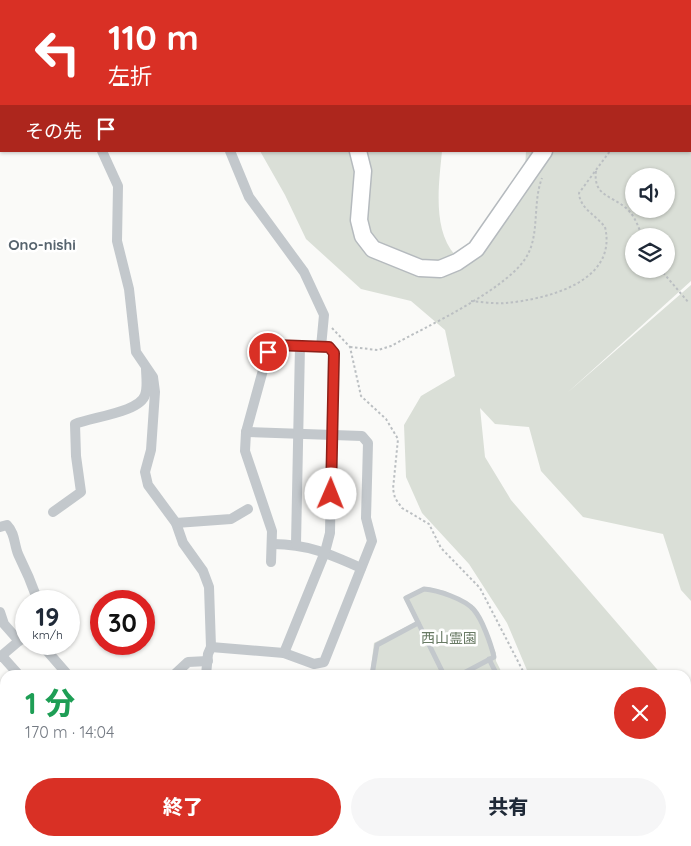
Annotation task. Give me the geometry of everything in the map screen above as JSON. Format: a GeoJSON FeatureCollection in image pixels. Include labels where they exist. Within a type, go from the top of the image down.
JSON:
{"type":"FeatureCollection","features":[{"type":"Feature","properties":{"kind":"main road"},"geometry":{"type":"LineString","coordinates":[[358,152],[363,171],[359,220],[363,236],[373,249],[420,268],[440,269],[457,262],[476,248],[543,152]]}},
{"type":"Feature","properties":{"kind":"street"},"geometry":{"type":"LineString","coordinates":[[102,152],[118,186],[117,241],[129,289],[136,352],[146,364],[153,377],[155,392],[151,450],[145,472],[148,485],[176,523],[184,543],[202,571],[209,587],[211,647],[207,670]]}},
{"type":"Feature","properties":{"kind":"street"},"geometry":{"type":"LineString","coordinates":[[230,152],[249,197],[304,272],[324,315],[321,347]]}},
{"type":"Feature","properties":{"kind":"street"},"geometry":{"type":"LineString","coordinates":[[271,562],[272,531],[245,450],[246,432],[268,352],[275,345],[329,347],[334,353],[330,533],[325,552],[284,652]]}},
{"type":"Feature","properties":{"kind":"street"},"geometry":{"type":"LineString","coordinates":[[296,544],[300,346]]}},
{"type":"Feature","properties":{"kind":"street"},"geometry":{"type":"LineString","coordinates":[[53,512],[81,492],[76,456],[75,424],[89,418],[133,409],[141,403],[145,396],[146,364]]}},
{"type":"Feature","properties":{"kind":"street"},"geometry":{"type":"LineString","coordinates":[[211,647],[284,652],[314,664],[324,662],[372,541],[366,518],[368,443],[362,436],[246,432]]}},
{"type":"Feature","properties":{"kind":"street"},"geometry":{"type":"LineString","coordinates":[[176,523],[231,519],[248,509]]}},
{"type":"Feature","properties":{"kind":"street"},"geometry":{"type":"LineString","coordinates":[[0,528],[7,525],[11,529],[18,553],[28,570],[34,590]]}},
{"type":"Feature","properties":{"kind":"street"},"geometry":{"type":"LineString","coordinates":[[273,544],[296,544],[325,552],[361,568]]}},
{"type":"Feature","properties":{"kind":"street"},"geometry":{"type":"LineString","coordinates":[[0,612],[4,624],[15,633]]}},
{"type":"Feature","properties":{"kind":"street"},"geometry":{"type":"LineString","coordinates":[[14,670],[1,656],[15,644]]}},
{"type":"Feature","properties":{"kind":"street"},"geometry":{"type":"LineString","coordinates":[[51,655],[64,670]]}},
{"type":"Feature","properties":{"kind":"street"},"geometry":{"type":"LineString","coordinates":[[179,670],[188,662],[208,661]]}},
{"type":"Feature","properties":{"kind":"lane"},"geometry":{"type":"LineString","coordinates":[[442,670],[406,598],[424,589],[447,594],[474,610],[494,656],[469,670]]}},
{"type":"Feature","properties":{"kind":"lane"},"geometry":{"type":"LineString","coordinates":[[373,670],[377,644],[418,623]]}},
{"type":"Feature","properties":{"kind":"lane"},"geometry":{"type":"LineString","coordinates":[[488,659],[494,670]]}},
{"type":"Feature","properties":{"kind":"path"},"geometry":{"type":"LineString","coordinates":[[471,301],[504,303],[547,297],[562,292],[597,269],[607,247],[606,232],[600,221],[579,201],[579,193],[609,152]]}},
{"type":"Feature","properties":{"kind":"path"},"geometry":{"type":"LineString","coordinates":[[596,169],[595,182],[601,192],[630,212],[638,228]]}},
{"type":"Feature","properties":{"kind":"path"},"geometry":{"type":"LineString","coordinates":[[350,347],[367,350],[384,348],[495,287],[519,267],[529,254],[532,243],[536,192],[543,174]]}},
{"type":"Feature","properties":{"kind":"path"},"geometry":{"type":"LineString","coordinates":[[668,278],[689,303]]}},
{"type":"Feature","properties":{"kind":"path"},"geometry":{"type":"LineString","coordinates":[[324,315],[334,330],[350,347],[361,396],[386,419],[398,439],[393,489],[395,498],[402,508],[429,524],[444,553],[480,588],[522,670]]}},
{"type":"Feature","properties":{"kind":"green space"},"geometry":{"type":"Polygon","coordinates":[[[261,152],[442,152],[439,191],[440,219],[448,244],[455,255],[465,256],[525,169],[526,152],[691,152],[691,281],[567,393],[691,285],[691,601],[681,590],[663,534],[583,517],[541,471],[529,427],[495,424],[480,408],[485,457],[511,500],[658,670],[527,670],[507,623],[469,564],[422,513],[406,477],[404,425],[421,396],[455,376],[445,330],[411,301],[361,289],[306,239],[285,195],[261,152]]]}},
{"type":"Feature","properties":{"kind":"green space","name":"西山霊園"},"geometry":{"type":"Polygon","coordinates":[[[426,587],[445,591],[475,607],[496,653],[496,661],[500,670],[371,670],[374,643],[416,622],[403,597],[426,587]]]}},
{"type":"Feature","properties":{"kind":"district","name":"Ono-nishi"},"geometry":{"type":"Point","coordinates":[42,245]}},
{"type":"Feature","properties":{"kind":"route"},"geometry":{"type":"LineString","coordinates":[[268,352],[275,345],[329,347],[334,353],[331,494]]}}]}
